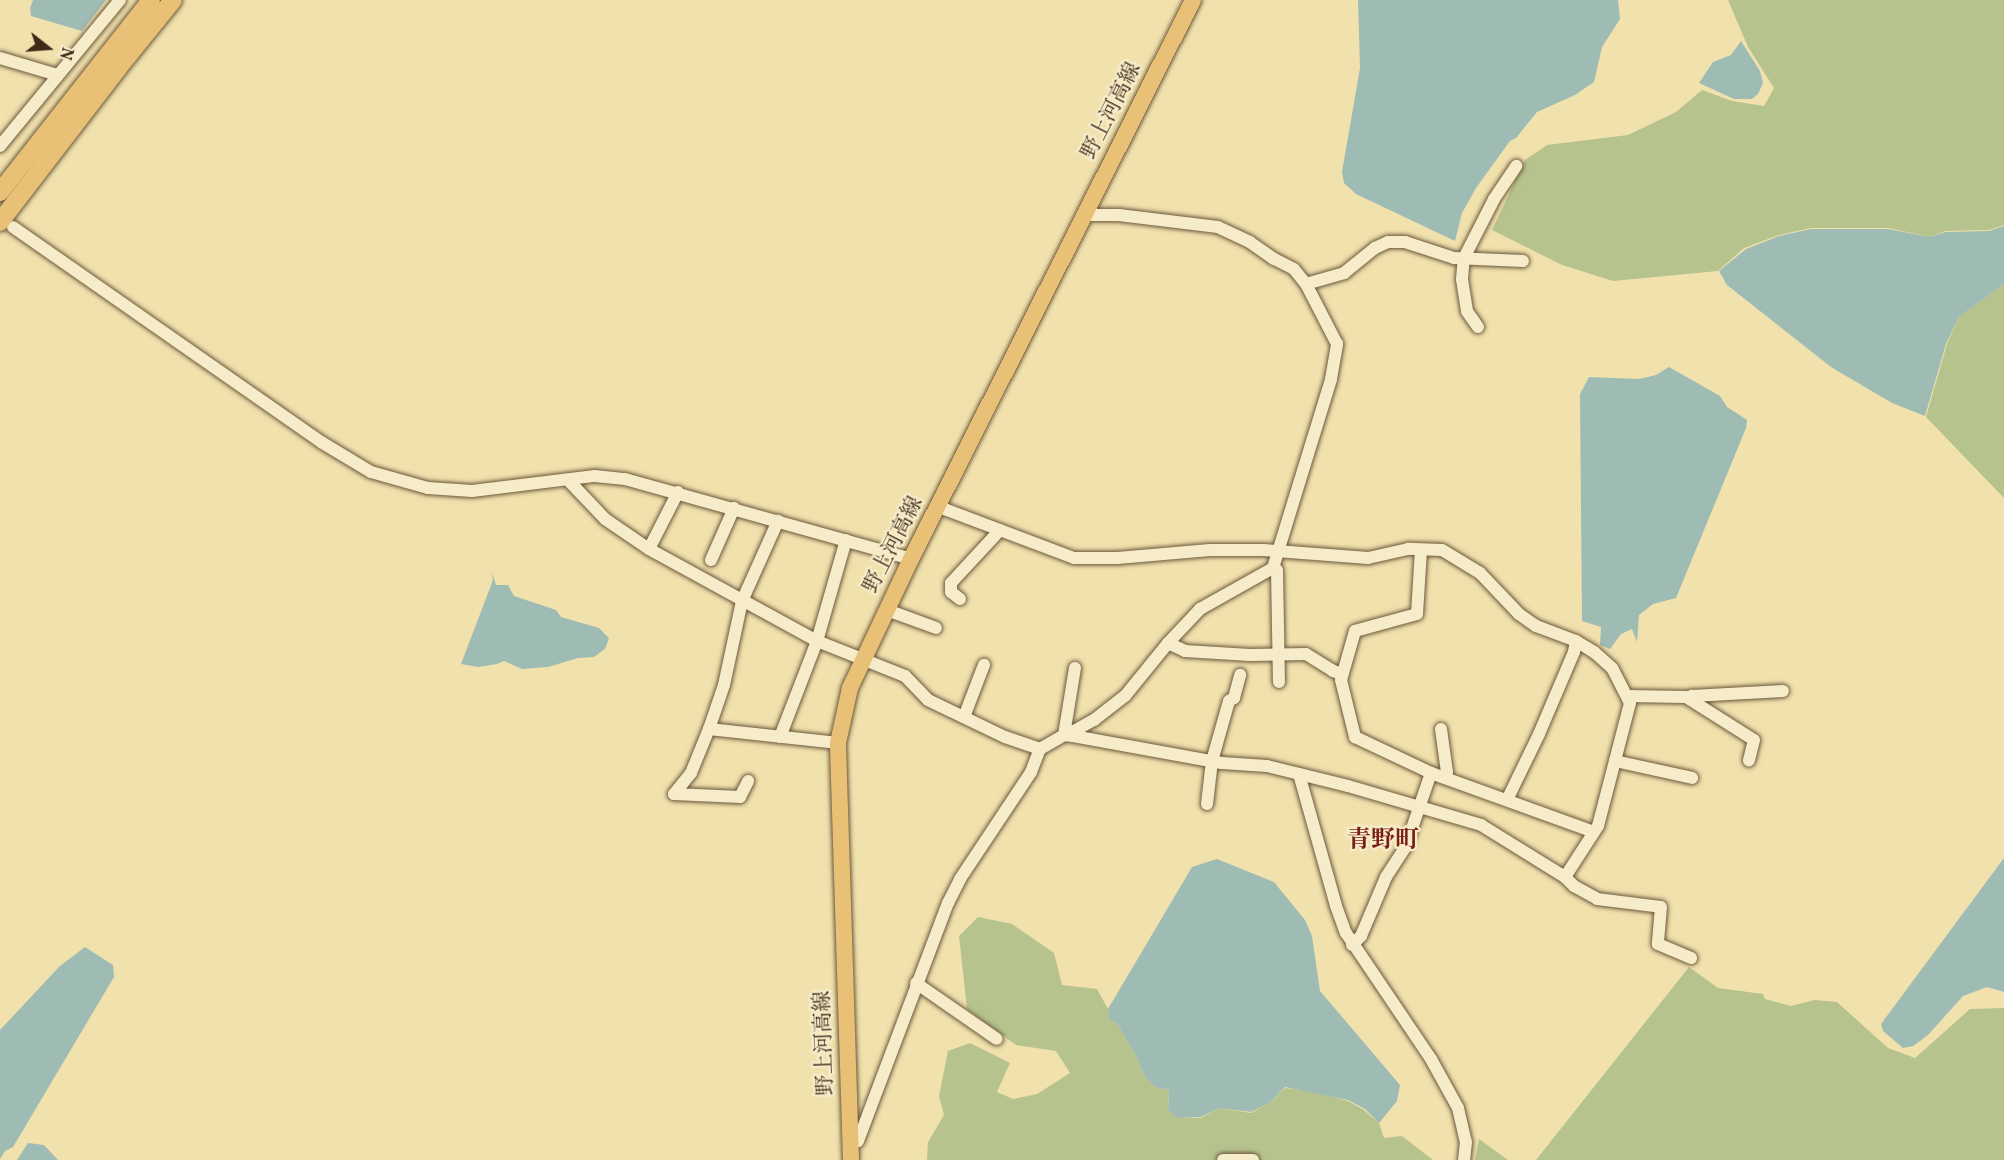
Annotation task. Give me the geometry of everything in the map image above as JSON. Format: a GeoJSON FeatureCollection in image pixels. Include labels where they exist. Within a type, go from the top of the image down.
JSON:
{"type":"FeatureCollection","features":[{"type":"Feature","properties":{"kind":"highway"},"geometry":{"type":"LineString","coordinates":[[0,192],[151,0]]}},
{"type":"Feature","properties":{"kind":"highway"},"geometry":{"type":"LineString","coordinates":[[7,225],[118,68],[173,0]]}},
{"type":"Feature","properties":{"kind":"main road","name":"野上河高線"},"geometry":{"type":"LineString","coordinates":[[850,1152],[838,743],[850,688],[912,559],[1193,0]]}},
{"type":"Feature","properties":{"kind":"street"},"geometry":{"type":"LineString","coordinates":[[0,146],[120,0]]}},
{"type":"Feature","properties":{"kind":"street"},"geometry":{"type":"LineString","coordinates":[[0,58],[57,75]]}},
{"type":"Feature","properties":{"kind":"street"},"geometry":{"type":"LineString","coordinates":[[1478,327],[1467,311],[1462,279],[1464,258],[1494,199],[1516,166]]}},
{"type":"Feature","properties":{"kind":"street"},"geometry":{"type":"LineString","coordinates":[[850,1152],[858,1141],[916,983],[960,879],[1031,772],[1040,749],[1094,720],[1125,696],[1168,643],[1200,609],[1273,568],[1331,379],[1337,344],[1306,284],[1294,269],[1274,260],[1250,242],[1218,227],[1119,215],[1084,215]]}},
{"type":"Feature","properties":{"kind":"street"},"geometry":{"type":"LineString","coordinates":[[7,225],[321,442],[372,472],[428,488],[459,490],[568,481],[595,476],[625,479],[912,559]]}},
{"type":"Feature","properties":{"kind":"street"},"geometry":{"type":"LineString","coordinates":[[1306,284],[1344,273],[1375,248],[1388,242],[1405,242],[1454,258],[1523,261]]}},
{"type":"Feature","properties":{"kind":"street"},"geometry":{"type":"LineString","coordinates":[[568,481],[605,519],[649,549],[817,640],[904,675],[928,700],[1040,749]]}},
{"type":"Feature","properties":{"kind":"street"},"geometry":{"type":"LineString","coordinates":[[649,549],[678,492]]}},
{"type":"Feature","properties":{"kind":"street"},"geometry":{"type":"LineString","coordinates":[[939,507],[1074,558],[1118,558],[1210,550],[1368,558],[1408,549],[1442,550],[1480,573],[1527,620],[1576,641],[1594,652],[1612,668],[1630,703],[1594,832],[1565,877]]}},
{"type":"Feature","properties":{"kind":"street"},"geometry":{"type":"LineString","coordinates":[[711,560],[734,508]]}},
{"type":"Feature","properties":{"kind":"street"},"geometry":{"type":"LineString","coordinates":[[748,781],[740,797],[674,795],[691,773],[709,729],[724,685],[742,601],[778,521]]}},
{"type":"Feature","properties":{"kind":"street"},"geometry":{"type":"LineString","coordinates":[[960,599],[951,592],[951,583],[1000,530]]}},
{"type":"Feature","properties":{"kind":"street"},"geometry":{"type":"LineString","coordinates":[[780,737],[817,640],[846,540]]}},
{"type":"Feature","properties":{"kind":"street"},"geometry":{"type":"LineString","coordinates":[[1421,550],[1418,612],[1358,628],[1341,680],[1355,737],[1431,773],[1594,832]]}},
{"type":"Feature","properties":{"kind":"street"},"geometry":{"type":"LineString","coordinates":[[1273,568],[1277,570],[1279,682]]}},
{"type":"Feature","properties":{"kind":"street"},"geometry":{"type":"LineString","coordinates":[[887,610],[936,628]]}},
{"type":"Feature","properties":{"kind":"street"},"geometry":{"type":"LineString","coordinates":[[1507,800],[1539,734],[1574,652],[1576,641]]}},
{"type":"Feature","properties":{"kind":"street"},"geometry":{"type":"LineString","coordinates":[[1168,643],[1185,651],[1250,656],[1280,653],[1306,654],[1342,674]]}},
{"type":"Feature","properties":{"kind":"street"},"geometry":{"type":"LineString","coordinates":[[964,717],[984,665]]}},
{"type":"Feature","properties":{"kind":"street"},"geometry":{"type":"LineString","coordinates":[[1068,735],[1075,668]]}},
{"type":"Feature","properties":{"kind":"street"},"geometry":{"type":"LineString","coordinates":[[1207,804],[1212,761],[1228,701],[1234,698],[1240,675]]}},
{"type":"Feature","properties":{"kind":"street"},"geometry":{"type":"LineString","coordinates":[[1690,699],[1692,696],[1783,691]]}},
{"type":"Feature","properties":{"kind":"street"},"geometry":{"type":"LineString","coordinates":[[1627,696],[1690,699],[1754,740],[1749,760]]}},
{"type":"Feature","properties":{"kind":"street"},"geometry":{"type":"LineString","coordinates":[[709,729],[838,743]]}},
{"type":"Feature","properties":{"kind":"street"},"geometry":{"type":"LineString","coordinates":[[1441,729],[1447,772],[1445,778]]}},
{"type":"Feature","properties":{"kind":"street"},"geometry":{"type":"LineString","coordinates":[[1068,735],[1212,761],[1267,766],[1481,825],[1597,899],[1660,907],[1658,944],[1691,958]]}},
{"type":"Feature","properties":{"kind":"street"},"geometry":{"type":"LineString","coordinates":[[1615,761],[1692,778]]}},
{"type":"Feature","properties":{"kind":"street"},"geometry":{"type":"LineString","coordinates":[[1352,945],[1361,936],[1386,877],[1406,846],[1431,773]]}},
{"type":"Feature","properties":{"kind":"street"},"geometry":{"type":"LineString","coordinates":[[1299,774],[1336,906],[1352,945],[1431,1059],[1458,1108],[1466,1142],[1464,1160]]}},
{"type":"Feature","properties":{"kind":"street"},"geometry":{"type":"LineString","coordinates":[[916,983],[997,1039]]}},
{"type":"Feature","properties":{"kind":"street"},"geometry":{"type":"LineString","coordinates":[[1222,1160],[1253,1160]]}},
{"type":"Feature","properties":{"kind":"green space"},"geometry":{"type":"Polygon","coordinates":[[[1728,0],[2004,0],[2004,225],[1989,230],[1945,231],[1930,237],[1888,228],[1811,228],[1779,235],[1744,248],[1718,271],[1613,281],[1562,265],[1492,230],[1525,160],[1547,145],[1628,135],[1676,112],[1702,90],[1732,101],[1764,106],[1774,88],[1748,47],[1728,0]]]}},
{"type":"Feature","properties":{"kind":"green space"},"geometry":{"type":"Polygon","coordinates":[[[2004,284],[2004,498],[1926,417],[1947,344],[1959,317],[2004,284]]]}},
{"type":"Feature","properties":{"kind":"green space"},"geometry":{"type":"Polygon","coordinates":[[[978,917],[1012,924],[1054,953],[1062,985],[1097,989],[1108,1009],[1109,1019],[1117,1024],[1136,1056],[1145,1077],[1155,1087],[1169,1090],[1168,1110],[1178,1118],[1201,1118],[1219,1108],[1251,1113],[1270,1103],[1285,1088],[1312,1091],[1348,1101],[1364,1110],[1379,1123],[1384,1138],[1402,1136],[1433,1160],[927,1160],[928,1142],[944,1115],[939,1096],[948,1051],[970,1043],[1010,1063],[997,1092],[1013,1099],[1037,1094],[1070,1073],[1056,1051],[1016,1045],[967,1009],[959,936],[978,917]]]}},
{"type":"Feature","properties":{"kind":"green space"},"geometry":{"type":"Polygon","coordinates":[[[1689,967],[1718,988],[1763,994],[1765,999],[1791,1006],[1815,1000],[1837,1002],[1888,1048],[1915,1058],[1970,1009],[2004,1008],[2004,1160],[1536,1160],[1689,967]]]}},
{"type":"Feature","properties":{"kind":"green space"},"geometry":{"type":"Polygon","coordinates":[[[1479,1139],[1508,1160],[1475,1160],[1479,1139]]]}},
{"type":"Feature","properties":{"kind":"water"},"geometry":{"type":"Polygon","coordinates":[[[33,0],[106,0],[82,31],[31,16],[30,8],[33,0]]]}},
{"type":"Feature","properties":{"kind":"water"},"geometry":{"type":"Polygon","coordinates":[[[1358,0],[1618,0],[1620,19],[1602,47],[1594,82],[1575,95],[1537,112],[1516,138],[1510,141],[1476,188],[1462,213],[1455,241],[1356,194],[1344,183],[1342,172],[1360,68],[1358,0]]]}},
{"type":"Feature","properties":{"kind":"water"},"geometry":{"type":"Polygon","coordinates":[[[1741,41],[1760,71],[1763,83],[1758,94],[1752,99],[1734,99],[1699,83],[1713,62],[1731,55],[1741,41]]]}},
{"type":"Feature","properties":{"kind":"water"},"geometry":{"type":"Polygon","coordinates":[[[2004,226],[2004,284],[1959,317],[1946,344],[1925,416],[1892,403],[1831,367],[1727,285],[1719,271],[1746,249],[1779,236],[1811,229],[1888,229],[1930,237],[1945,232],[1989,231],[2004,226]]]}},
{"type":"Feature","properties":{"kind":"water"},"geometry":{"type":"Polygon","coordinates":[[[1669,367],[1720,396],[1727,407],[1747,420],[1746,428],[1676,598],[1653,604],[1639,615],[1637,642],[1632,629],[1621,634],[1610,649],[1600,645],[1601,627],[1582,621],[1580,394],[1589,377],[1639,379],[1656,375],[1669,367]]]}},
{"type":"Feature","properties":{"kind":"water"},"geometry":{"type":"Polygon","coordinates":[[[492,572],[496,585],[508,585],[514,596],[556,610],[561,617],[599,628],[609,638],[605,649],[594,657],[578,658],[548,667],[522,669],[504,661],[478,667],[461,664],[493,580],[492,572]]]}},
{"type":"Feature","properties":{"kind":"water"},"geometry":{"type":"Polygon","coordinates":[[[2004,858],[2004,992],[1987,987],[1963,996],[1928,1035],[1913,1046],[1903,1048],[1883,1031],[1881,1024],[2004,858]]]}},
{"type":"Feature","properties":{"kind":"water"},"geometry":{"type":"Polygon","coordinates":[[[1217,859],[1274,882],[1305,920],[1312,936],[1320,991],[1400,1085],[1397,1101],[1379,1123],[1365,1109],[1348,1100],[1285,1087],[1270,1103],[1251,1112],[1219,1108],[1201,1117],[1178,1118],[1168,1110],[1169,1090],[1155,1087],[1145,1077],[1136,1056],[1117,1024],[1109,1019],[1108,1009],[1192,867],[1217,859]]]}},
{"type":"Feature","properties":{"kind":"water"},"geometry":{"type":"Polygon","coordinates":[[[85,947],[113,965],[114,977],[13,1147],[5,1151],[0,1159],[0,1030],[60,966],[85,947]]]}},
{"type":"Feature","properties":{"kind":"water"},"geometry":{"type":"Polygon","coordinates":[[[28,1143],[44,1145],[58,1160],[17,1160],[28,1143]]]}},
{"type":"Feature","properties":{"kind":"district","name":"青野町"},"geometry":{"type":"Point","coordinates":[1383,842]}}]}
